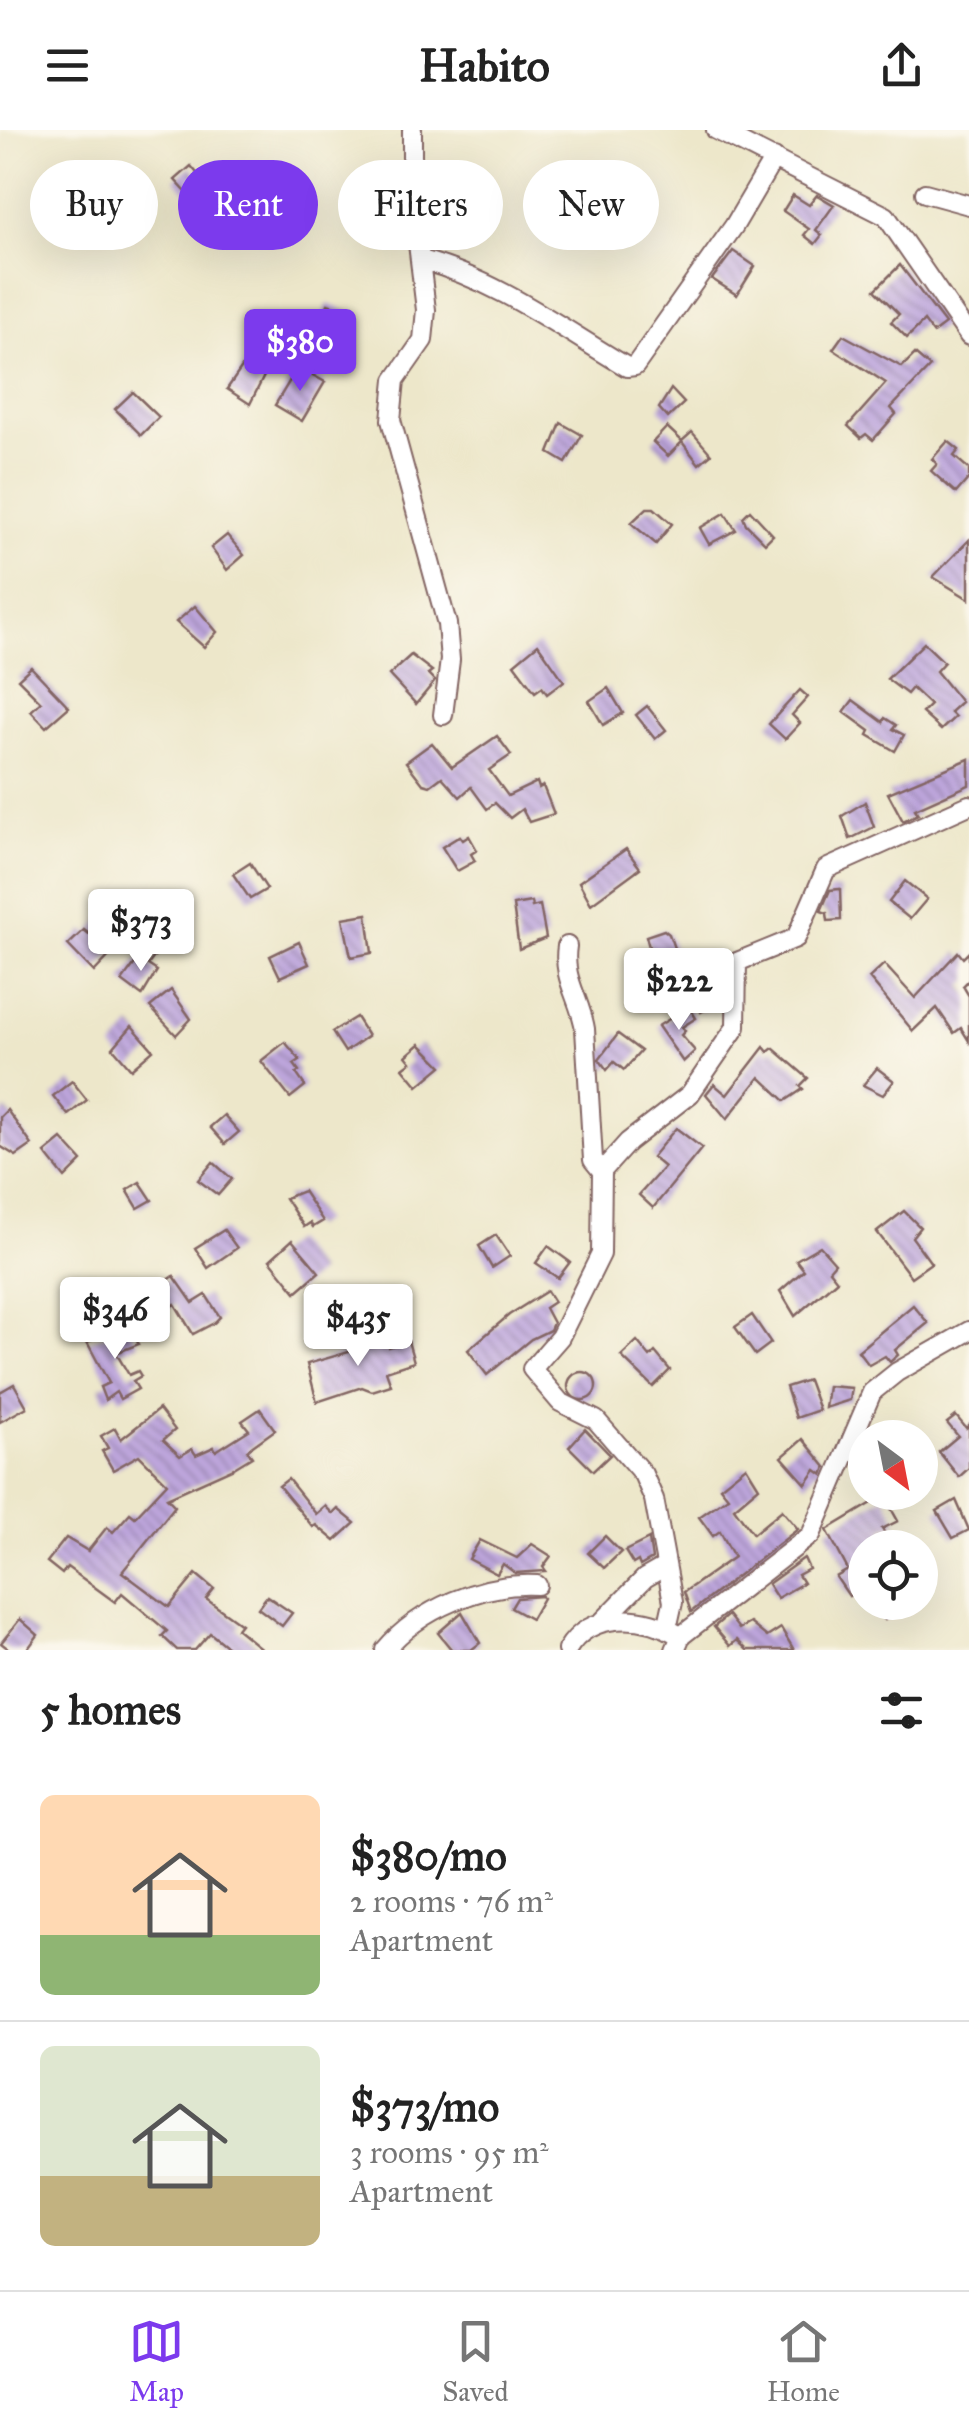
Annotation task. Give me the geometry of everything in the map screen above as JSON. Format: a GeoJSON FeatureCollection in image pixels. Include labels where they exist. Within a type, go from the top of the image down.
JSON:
{"type":"FeatureCollection","features":[{"type":"Feature","properties":{"kind":"street"},"geometry":{"type":"LineString","coordinates":[[412,130],[412,194],[426,310],[422,340],[395,380],[391,420],[447,624],[450,660],[442,715]]}},
{"type":"Feature","properties":{"kind":"street"},"geometry":{"type":"LineString","coordinates":[[716,130],[886,216],[969,336]]}},
{"type":"Feature","properties":{"kind":"street"},"geometry":{"type":"LineString","coordinates":[[421,260],[456,269],[534,310],[627,367],[635,366],[734,226],[774,158]]}},
{"type":"Feature","properties":{"kind":"street"},"geometry":{"type":"LineString","coordinates":[[925,193],[969,205]]}},
{"type":"Feature","properties":{"kind":"street"},"geometry":{"type":"LineString","coordinates":[[602,1171],[628,1142],[690,1094],[736,1027],[737,962],[796,938],[826,869],[969,805]]}},
{"type":"Feature","properties":{"kind":"street"},"geometry":{"type":"LineString","coordinates":[[567,946],[566,979],[582,1010],[585,1029],[593,1160],[602,1171],[601,1254],[560,1337],[532,1370],[560,1402],[596,1420],[644,1474],[654,1498],[673,1602],[664,1621]]}},
{"type":"Feature","properties":{"kind":"street"},"geometry":{"type":"LineString","coordinates":[[567,1650],[591,1626],[602,1622],[664,1621],[684,1638],[812,1534],[872,1392],[896,1372],[969,1331]]}},
{"type":"Feature","properties":{"kind":"street"},"geometry":{"type":"LineString","coordinates":[[602,1622],[645,1578],[666,1566]]}},
{"type":"Feature","properties":{"kind":"street"},"geometry":{"type":"LineString","coordinates":[[385,1650],[403,1628],[472,1594],[518,1584],[537,1585]]}},
{"type":"Feature","properties":{"kind":"building"},"geometry":{"type":"Polygon","coordinates":[[[793,195],[809,205],[817,195],[834,205],[816,230],[822,235],[815,244],[804,235],[809,229],[783,211],[793,195]]]}},
{"type":"Feature","properties":{"kind":"building"},"geometry":{"type":"Polygon","coordinates":[[[733,251],[755,266],[737,295],[712,279],[733,251]]]}},
{"type":"Feature","properties":{"kind":"building"},"geometry":{"type":"Polygon","coordinates":[[[900,265],[945,324],[933,333],[924,321],[907,338],[891,322],[899,314],[875,290],[900,265]]]}},
{"type":"Feature","properties":{"kind":"building"},"geometry":{"type":"Polygon","coordinates":[[[328,304],[351,313],[341,335],[319,326],[328,304]]]}},
{"type":"Feature","properties":{"kind":"building"},"geometry":{"type":"Polygon","coordinates":[[[843,335],[902,367],[915,354],[930,367],[891,408],[896,414],[873,440],[866,434],[861,438],[848,426],[886,383],[833,349],[843,335]]]}},
{"type":"Feature","properties":{"kind":"building"},"geometry":{"type":"Polygon","coordinates":[[[257,360],[269,366],[250,404],[227,389],[245,363],[254,367],[257,360]]]}},
{"type":"Feature","properties":{"kind":"building"},"geometry":{"type":"Polygon","coordinates":[[[298,367],[325,382],[302,421],[275,405],[298,367]]]}},
{"type":"Feature","properties":{"kind":"building"},"geometry":{"type":"Polygon","coordinates":[[[671,389],[684,403],[668,418],[659,408],[671,389]]]}},
{"type":"Feature","properties":{"kind":"building"},"geometry":{"type":"Polygon","coordinates":[[[133,392],[159,417],[141,435],[115,409],[133,392]]]}},
{"type":"Feature","properties":{"kind":"building"},"geometry":{"type":"Polygon","coordinates":[[[561,423],[582,435],[566,463],[549,453],[561,423]]]}},
{"type":"Feature","properties":{"kind":"building"},"geometry":{"type":"Polygon","coordinates":[[[667,427],[682,441],[692,432],[711,454],[699,464],[682,442],[668,456],[653,442],[667,427]]]}},
{"type":"Feature","properties":{"kind":"building"},"geometry":{"type":"Polygon","coordinates":[[[948,441],[959,450],[954,456],[969,469],[969,478],[956,493],[931,471],[937,464],[932,459],[948,441]]]}},
{"type":"Feature","properties":{"kind":"building"},"geometry":{"type":"Polygon","coordinates":[[[647,508],[654,508],[672,524],[656,544],[631,523],[647,508]]]}},
{"type":"Feature","properties":{"kind":"building"},"geometry":{"type":"Polygon","coordinates":[[[750,510],[773,535],[765,543],[746,524],[743,517],[750,510]]]}},
{"type":"Feature","properties":{"kind":"building"},"geometry":{"type":"Polygon","coordinates":[[[725,513],[736,530],[709,544],[700,528],[725,513]]]}},
{"type":"Feature","properties":{"kind":"building"},"geometry":{"type":"Polygon","coordinates":[[[227,535],[244,555],[227,570],[211,548],[227,535]]]}},
{"type":"Feature","properties":{"kind":"building"},"geometry":{"type":"Polygon","coordinates":[[[969,540],[969,599],[933,577],[969,540]]]}},
{"type":"Feature","properties":{"kind":"building"},"geometry":{"type":"Polygon","coordinates":[[[195,606],[217,632],[204,647],[176,622],[195,606]]]}},
{"type":"Feature","properties":{"kind":"building"},"geometry":{"type":"Polygon","coordinates":[[[924,643],[944,662],[936,671],[961,702],[950,712],[955,717],[941,730],[922,713],[930,705],[912,688],[907,694],[887,679],[924,643]]]}},
{"type":"Feature","properties":{"kind":"building"},"geometry":{"type":"Polygon","coordinates":[[[538,644],[564,681],[547,694],[542,687],[535,692],[514,664],[538,644]]]}},
{"type":"Feature","properties":{"kind":"building"},"geometry":{"type":"Polygon","coordinates":[[[411,655],[432,671],[428,674],[435,681],[416,704],[389,675],[411,655]]]}},
{"type":"Feature","properties":{"kind":"building"},"geometry":{"type":"Polygon","coordinates":[[[31,667],[69,707],[46,727],[31,711],[41,702],[18,679],[31,667]]]}},
{"type":"Feature","properties":{"kind":"building"},"geometry":{"type":"Polygon","coordinates":[[[608,688],[623,713],[603,725],[589,701],[608,688]]]}},
{"type":"Feature","properties":{"kind":"building"},"geometry":{"type":"Polygon","coordinates":[[[800,690],[808,697],[792,715],[800,723],[785,739],[769,724],[800,690]]]}},
{"type":"Feature","properties":{"kind":"building"},"geometry":{"type":"Polygon","coordinates":[[[853,700],[883,722],[885,718],[896,725],[893,729],[904,735],[895,751],[868,735],[870,731],[844,712],[853,700]]]}},
{"type":"Feature","properties":{"kind":"building"},"geometry":{"type":"Polygon","coordinates":[[[647,706],[666,730],[655,739],[636,715],[647,706]]]}},
{"type":"Feature","properties":{"kind":"building"},"geometry":{"type":"Polygon","coordinates":[[[497,736],[511,755],[489,770],[508,796],[537,782],[539,788],[543,786],[554,814],[529,822],[522,809],[510,818],[495,803],[487,809],[471,787],[460,797],[442,777],[430,786],[423,784],[406,762],[432,743],[452,767],[497,736]]]}},
{"type":"Feature","properties":{"kind":"building"},"geometry":{"type":"Polygon","coordinates":[[[969,759],[969,785],[915,809],[918,814],[903,821],[888,793],[969,759]]]}},
{"type":"Feature","properties":{"kind":"building"},"geometry":{"type":"Polygon","coordinates":[[[865,802],[874,827],[850,839],[842,816],[865,802]]]}},
{"type":"Feature","properties":{"kind":"building"},"geometry":{"type":"Polygon","coordinates":[[[460,836],[463,840],[469,836],[477,850],[471,854],[475,861],[457,871],[442,847],[460,836]]]}},
{"type":"Feature","properties":{"kind":"building"},"geometry":{"type":"Polygon","coordinates":[[[626,849],[640,868],[591,904],[579,882],[626,849]]]}},
{"type":"Feature","properties":{"kind":"building"},"geometry":{"type":"Polygon","coordinates":[[[250,863],[267,889],[250,899],[233,874],[250,863]]]}},
{"type":"Feature","properties":{"kind":"building"},"geometry":{"type":"Polygon","coordinates":[[[905,881],[927,899],[910,919],[889,902],[905,881]]]}},
{"type":"Feature","properties":{"kind":"building"},"geometry":{"type":"Polygon","coordinates":[[[840,889],[841,920],[828,921],[827,913],[821,911],[830,890],[840,889]]]}},
{"type":"Feature","properties":{"kind":"building"},"geometry":{"type":"Polygon","coordinates":[[[120,895],[140,911],[133,921],[122,922],[102,946],[111,954],[94,972],[68,945],[84,930],[89,934],[120,895]]]}},
{"type":"Feature","properties":{"kind":"building"},"geometry":{"type":"Polygon","coordinates":[[[531,902],[532,907],[540,905],[546,938],[519,949],[513,905],[531,902]]]}},
{"type":"Feature","properties":{"kind":"building"},"geometry":{"type":"Polygon","coordinates":[[[367,914],[372,953],[351,957],[343,918],[367,914]]]}},
{"type":"Feature","properties":{"kind":"building"},"geometry":{"type":"Polygon","coordinates":[[[664,930],[681,968],[657,976],[646,936],[664,930]]]}},
{"type":"Feature","properties":{"kind":"building"},"geometry":{"type":"Polygon","coordinates":[[[299,942],[309,964],[280,977],[270,956],[299,942]]]}},
{"type":"Feature","properties":{"kind":"building"},"geometry":{"type":"Polygon","coordinates":[[[145,950],[154,957],[148,965],[157,971],[142,996],[122,981],[145,950]]]}},
{"type":"Feature","properties":{"kind":"building"},"geometry":{"type":"Polygon","coordinates":[[[958,952],[963,958],[969,952],[969,980],[963,986],[969,996],[969,1041],[961,1028],[954,1033],[937,1008],[913,1031],[869,978],[884,964],[915,998],[958,952]]]}},
{"type":"Feature","properties":{"kind":"building"},"geometry":{"type":"Polygon","coordinates":[[[710,974],[724,999],[701,1012],[688,987],[710,974]]]}},
{"type":"Feature","properties":{"kind":"building"},"geometry":{"type":"Polygon","coordinates":[[[171,990],[191,1019],[176,1035],[150,1007],[171,990]]]}},
{"type":"Feature","properties":{"kind":"building"},"geometry":{"type":"Polygon","coordinates":[[[689,1007],[696,1018],[682,1027],[685,1031],[681,1035],[695,1051],[683,1062],[658,1026],[689,1007]]]}},
{"type":"Feature","properties":{"kind":"building"},"geometry":{"type":"Polygon","coordinates":[[[356,1017],[368,1036],[345,1052],[332,1032],[356,1017]]]}},
{"type":"Feature","properties":{"kind":"building"},"geometry":{"type":"Polygon","coordinates":[[[132,1026],[153,1050],[131,1069],[113,1048],[132,1026]]]}},
{"type":"Feature","properties":{"kind":"building"},"geometry":{"type":"Polygon","coordinates":[[[618,1034],[641,1051],[624,1070],[614,1062],[607,1070],[599,1059],[618,1034]]]}},
{"type":"Feature","properties":{"kind":"building"},"geometry":{"type":"Polygon","coordinates":[[[285,1042],[300,1060],[294,1064],[305,1086],[290,1098],[261,1061],[285,1042]]]}},
{"type":"Feature","properties":{"kind":"building"},"geometry":{"type":"Polygon","coordinates":[[[420,1044],[442,1066],[418,1086],[403,1068],[411,1062],[406,1056],[420,1044]]]}},
{"type":"Feature","properties":{"kind":"building"},"geometry":{"type":"Polygon","coordinates":[[[764,1047],[768,1052],[773,1048],[808,1078],[800,1086],[803,1089],[785,1101],[760,1077],[727,1119],[706,1094],[714,1084],[727,1095],[764,1047]]]}},
{"type":"Feature","properties":{"kind":"building"},"geometry":{"type":"Polygon","coordinates":[[[877,1068],[894,1081],[883,1095],[863,1085],[877,1068]]]}},
{"type":"Feature","properties":{"kind":"building"},"geometry":{"type":"Polygon","coordinates":[[[72,1081],[87,1100],[68,1115],[53,1096],[72,1081]]]}},
{"type":"Feature","properties":{"kind":"building"},"geometry":{"type":"Polygon","coordinates":[[[7,1110],[32,1145],[16,1156],[0,1146],[0,1117],[7,1110]]]}},
{"type":"Feature","properties":{"kind":"building"},"geometry":{"type":"Polygon","coordinates":[[[224,1115],[239,1132],[225,1144],[210,1127],[224,1115]]]}},
{"type":"Feature","properties":{"kind":"building"},"geometry":{"type":"Polygon","coordinates":[[[676,1128],[702,1148],[653,1208],[639,1195],[664,1167],[652,1157],[676,1128]]]}},
{"type":"Feature","properties":{"kind":"building"},"geometry":{"type":"Polygon","coordinates":[[[62,1139],[82,1161],[65,1178],[45,1153],[62,1139]]]}},
{"type":"Feature","properties":{"kind":"building"},"geometry":{"type":"Polygon","coordinates":[[[213,1162],[232,1179],[218,1195],[198,1180],[213,1162]]]}},
{"type":"Feature","properties":{"kind":"building"},"geometry":{"type":"Polygon","coordinates":[[[140,1182],[152,1200],[138,1208],[127,1190],[140,1182]]]}},
{"type":"Feature","properties":{"kind":"building"},"geometry":{"type":"Polygon","coordinates":[[[303,1191],[323,1221],[313,1227],[310,1223],[304,1227],[285,1198],[303,1191]]]}},
{"type":"Feature","properties":{"kind":"building"},"geometry":{"type":"Polygon","coordinates":[[[904,1211],[920,1227],[912,1237],[931,1263],[911,1277],[877,1232],[904,1211]]]}},
{"type":"Feature","properties":{"kind":"building"},"geometry":{"type":"Polygon","coordinates":[[[224,1230],[237,1248],[208,1268],[195,1248],[224,1230]]]}},
{"type":"Feature","properties":{"kind":"building"},"geometry":{"type":"Polygon","coordinates":[[[496,1235],[510,1256],[492,1268],[479,1246],[496,1235]]]}},
{"type":"Feature","properties":{"kind":"building"},"geometry":{"type":"Polygon","coordinates":[[[292,1240],[319,1272],[296,1292],[270,1260],[292,1240]]]}},
{"type":"Feature","properties":{"kind":"building"},"geometry":{"type":"Polygon","coordinates":[[[548,1246],[570,1262],[558,1278],[536,1263],[548,1246]]]}},
{"type":"Feature","properties":{"kind":"building"},"geometry":{"type":"Polygon","coordinates":[[[820,1246],[835,1263],[829,1270],[837,1280],[795,1316],[780,1291],[804,1270],[796,1260],[820,1246]]]}},
{"type":"Feature","properties":{"kind":"building"},"geometry":{"type":"Polygon","coordinates":[[[174,1276],[193,1303],[206,1295],[220,1317],[214,1323],[193,1334],[175,1304],[162,1313],[148,1294],[174,1276]]]}},
{"type":"Feature","properties":{"kind":"building"},"geometry":{"type":"Polygon","coordinates":[[[547,1291],[554,1302],[545,1308],[553,1323],[550,1330],[531,1339],[487,1375],[468,1350],[509,1315],[547,1291]]]}},
{"type":"Feature","properties":{"kind":"building"},"geometry":{"type":"Polygon","coordinates":[[[913,1305],[928,1323],[895,1350],[898,1355],[890,1362],[885,1356],[869,1365],[858,1351],[913,1305]]]}},
{"type":"Feature","properties":{"kind":"building"},"geometry":{"type":"Polygon","coordinates":[[[752,1315],[771,1343],[755,1355],[735,1327],[752,1315]]]}},
{"type":"Feature","properties":{"kind":"building"},"geometry":{"type":"Polygon","coordinates":[[[127,1327],[139,1344],[116,1353],[129,1375],[138,1371],[141,1376],[133,1381],[138,1389],[120,1399],[116,1392],[105,1400],[100,1387],[109,1383],[87,1342],[127,1327]]]}},
{"type":"Feature","properties":{"kind":"building"},"geometry":{"type":"Polygon","coordinates":[[[387,1341],[389,1347],[408,1341],[414,1362],[386,1371],[391,1385],[372,1391],[362,1387],[317,1402],[307,1364],[387,1341]]]}},
{"type":"Feature","properties":{"kind":"building"},"geometry":{"type":"Polygon","coordinates":[[[637,1341],[650,1357],[655,1352],[670,1370],[653,1387],[621,1356],[637,1341]]]}},
{"type":"Feature","properties":{"kind":"building"},"geometry":{"type":"Polygon","coordinates":[[[582,1372],[592,1376],[596,1386],[592,1396],[582,1400],[572,1396],[568,1386],[572,1376],[582,1372]]]}},
{"type":"Feature","properties":{"kind":"building"},"geometry":{"type":"Polygon","coordinates":[[[808,1380],[819,1410],[796,1418],[786,1387],[808,1380]]]}},
{"type":"Feature","properties":{"kind":"building"},"geometry":{"type":"Polygon","coordinates":[[[14,1384],[27,1407],[0,1422],[0,1392],[14,1384]]]}},
{"type":"Feature","properties":{"kind":"building"},"geometry":{"type":"Polygon","coordinates":[[[828,1386],[852,1388],[850,1400],[825,1408],[828,1386]]]}},
{"type":"Feature","properties":{"kind":"building"},"geometry":{"type":"Polygon","coordinates":[[[159,1409],[175,1430],[163,1440],[180,1456],[192,1449],[196,1455],[214,1447],[216,1451],[249,1430],[242,1421],[260,1409],[275,1430],[247,1450],[252,1457],[167,1498],[175,1506],[122,1572],[169,1607],[196,1574],[214,1589],[206,1599],[241,1624],[237,1629],[263,1650],[231,1650],[210,1633],[195,1650],[177,1650],[162,1636],[167,1631],[122,1593],[115,1602],[67,1567],[62,1574],[47,1562],[66,1538],[88,1551],[107,1527],[113,1532],[130,1513],[135,1517],[167,1483],[139,1455],[113,1470],[102,1451],[108,1448],[101,1436],[115,1428],[121,1439],[159,1409]]]}},
{"type":"Feature","properties":{"kind":"building"},"geometry":{"type":"Polygon","coordinates":[[[956,1416],[966,1428],[969,1425],[969,1468],[959,1477],[939,1452],[958,1436],[947,1423],[956,1416]]]}},
{"type":"Feature","properties":{"kind":"building"},"geometry":{"type":"Polygon","coordinates":[[[585,1429],[610,1455],[593,1471],[569,1447],[585,1429]]]}},
{"type":"Feature","properties":{"kind":"building"},"geometry":{"type":"Polygon","coordinates":[[[803,1439],[826,1467],[823,1475],[816,1470],[806,1484],[782,1457],[803,1439]]]}},
{"type":"Feature","properties":{"kind":"building"},"geometry":{"type":"Polygon","coordinates":[[[746,1466],[759,1487],[734,1508],[753,1534],[782,1510],[798,1529],[691,1612],[684,1592],[734,1557],[720,1531],[713,1536],[699,1517],[728,1497],[720,1487],[746,1466]]]}},
{"type":"Feature","properties":{"kind":"building"},"geometry":{"type":"Polygon","coordinates":[[[288,1479],[316,1514],[325,1506],[333,1514],[338,1509],[355,1523],[335,1541],[316,1525],[313,1527],[279,1486],[288,1479]]]}},
{"type":"Feature","properties":{"kind":"building"},"geometry":{"type":"Polygon","coordinates":[[[956,1500],[969,1530],[953,1538],[937,1511],[956,1500]]]}},
{"type":"Feature","properties":{"kind":"building"},"geometry":{"type":"Polygon","coordinates":[[[861,1510],[892,1510],[898,1521],[883,1530],[848,1530],[848,1570],[827,1530],[861,1510]]]}},
{"type":"Feature","properties":{"kind":"building"},"geometry":{"type":"Polygon","coordinates":[[[605,1536],[621,1552],[604,1568],[588,1553],[605,1536]]]}},
{"type":"Feature","properties":{"kind":"building"},"geometry":{"type":"Polygon","coordinates":[[[649,1539],[652,1559],[640,1566],[638,1561],[633,1564],[625,1551],[649,1539]]]}},
{"type":"Feature","properties":{"kind":"building"},"geometry":{"type":"Polygon","coordinates":[[[480,1540],[517,1558],[532,1544],[551,1556],[543,1567],[546,1571],[515,1573],[503,1564],[497,1574],[469,1559],[480,1540]]]}},
{"type":"Feature","properties":{"kind":"building"},"geometry":{"type":"Polygon","coordinates":[[[804,1558],[809,1569],[798,1575],[803,1583],[777,1598],[768,1584],[804,1558]]]}},
{"type":"Feature","properties":{"kind":"building"},"geometry":{"type":"Polygon","coordinates":[[[848,1570],[848,1595],[836,1577],[848,1570]]]}},
{"type":"Feature","properties":{"kind":"building"},"geometry":{"type":"Polygon","coordinates":[[[267,1596],[292,1613],[282,1626],[258,1608],[267,1596]]]}},
{"type":"Feature","properties":{"kind":"building"},"geometry":{"type":"Polygon","coordinates":[[[517,1598],[543,1598],[531,1619],[511,1608],[517,1598]]]}},
{"type":"Feature","properties":{"kind":"building"},"geometry":{"type":"Polygon","coordinates":[[[462,1612],[480,1643],[471,1650],[452,1650],[438,1633],[462,1612]]]}},
{"type":"Feature","properties":{"kind":"building"},"geometry":{"type":"Polygon","coordinates":[[[728,1615],[739,1629],[750,1623],[767,1637],[781,1628],[794,1650],[747,1650],[737,1640],[730,1646],[714,1627],[728,1615]]]}},
{"type":"Feature","properties":{"kind":"building"},"geometry":{"type":"Polygon","coordinates":[[[20,1619],[38,1635],[27,1650],[10,1650],[1,1643],[20,1619]]]}}]}
